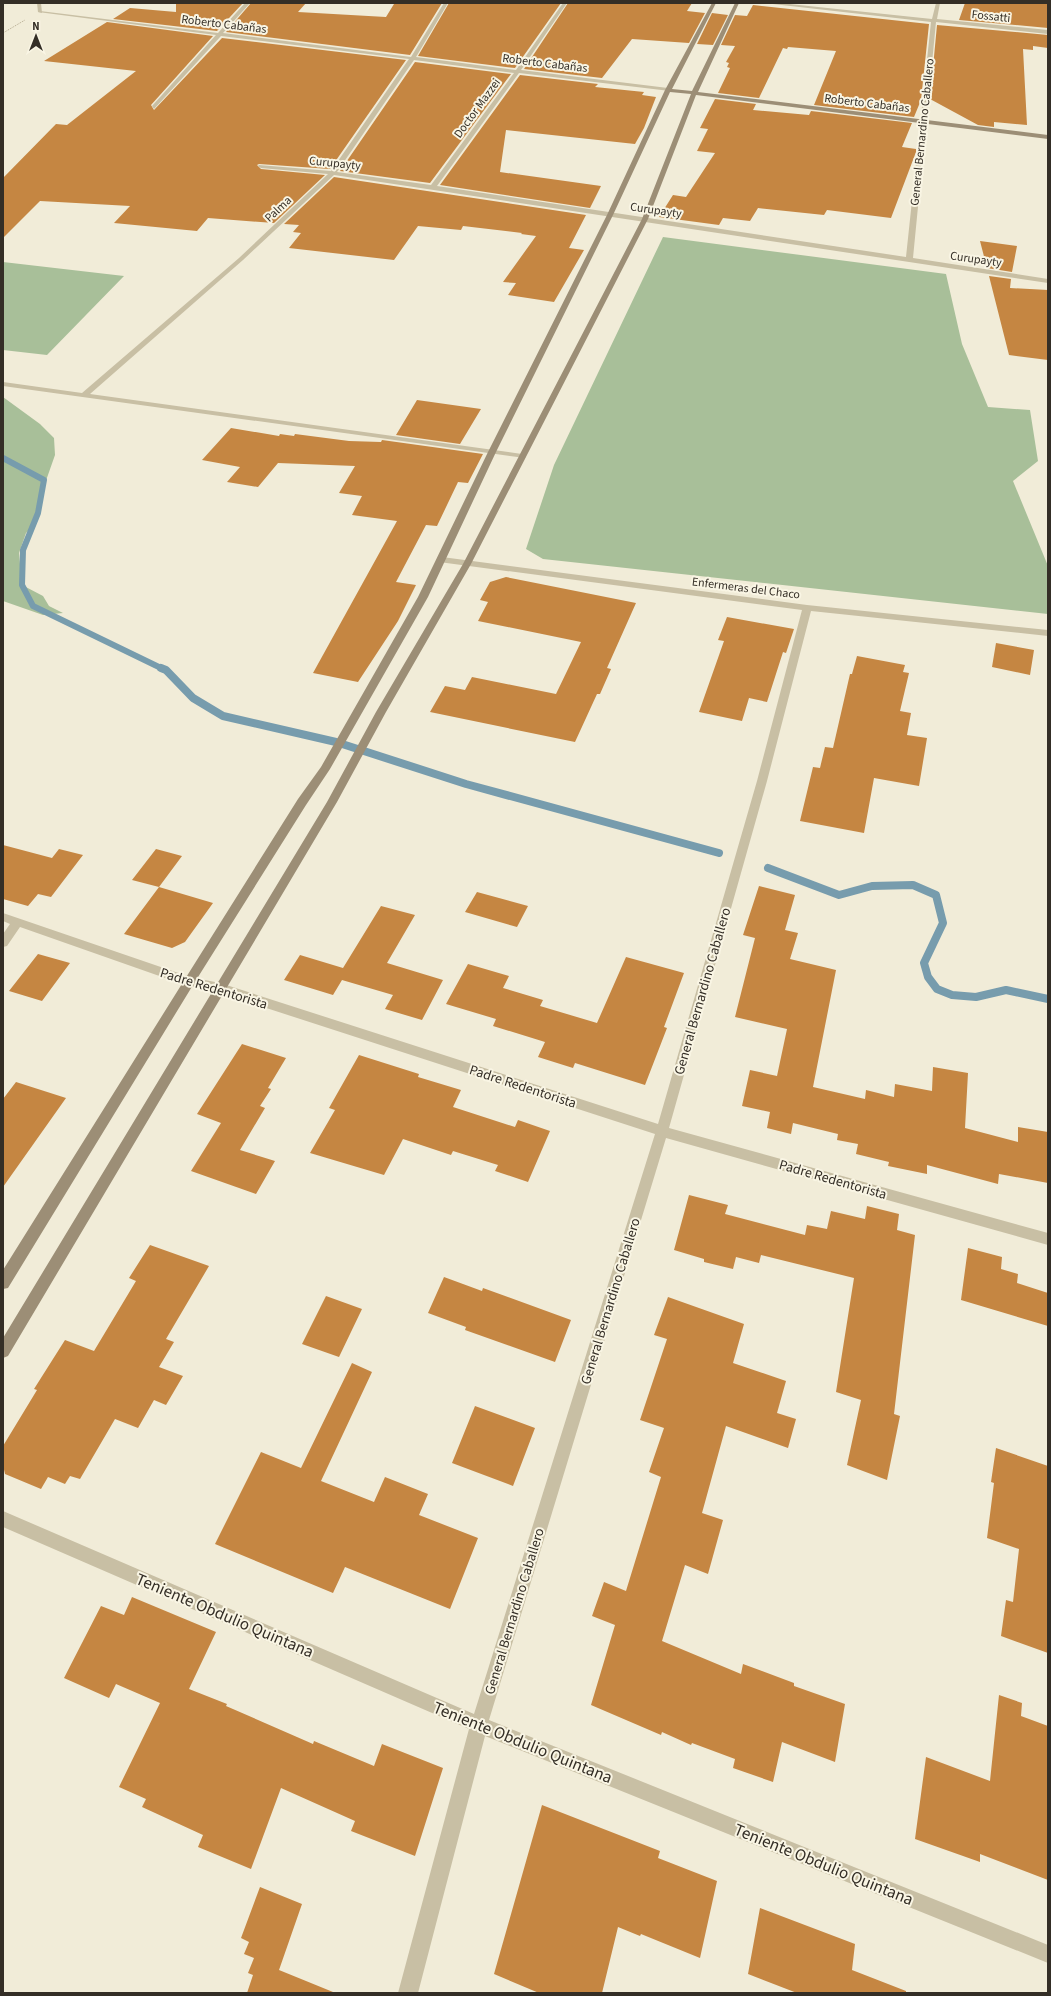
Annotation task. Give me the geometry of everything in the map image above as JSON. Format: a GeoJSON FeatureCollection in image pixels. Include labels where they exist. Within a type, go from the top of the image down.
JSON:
{"type":"FeatureCollection","features":[{"type":"Feature","properties":{"kind":"main road"},"geometry":{"type":"LineString","coordinates":[[3,1283],[298,808],[325,769],[356,716],[442,560],[492,452],[610,215],[668,90],[714,3]]}},
{"type":"Feature","properties":{"kind":"main road"},"geometry":{"type":"LineString","coordinates":[[3,1351],[350,769],[381,712],[467,564],[645,219],[694,93],[737,3]]}},
{"type":"Feature","properties":{"kind":"main road","name":"Roberto Cabañas"},"geometry":{"type":"LineString","coordinates":[[668,90],[1048,137]]}},
{"type":"Feature","properties":{"kind":"street"},"geometry":{"type":"LineString","coordinates":[[39,3],[40,12]]}},
{"type":"Feature","properties":{"kind":"street"},"geometry":{"type":"LineString","coordinates":[[154,107],[248,3]]}},
{"type":"Feature","properties":{"kind":"street","name":"Palma"},"geometry":{"type":"LineString","coordinates":[[84,395],[241,259],[333,172],[413,58],[446,3]]}},
{"type":"Feature","properties":{"kind":"street","name":"Doctor Mazzei"},"geometry":{"type":"LineString","coordinates":[[433,187],[518,71],[565,3]]}},
{"type":"Feature","properties":{"kind":"street","name":"Fossatti"},"geometry":{"type":"LineString","coordinates":[[766,3],[1048,32]]}},
{"type":"Feature","properties":{"kind":"street","name":"General Bernardino Caballero"},"geometry":{"type":"LineString","coordinates":[[909,261],[934,20],[938,3]]}},
{"type":"Feature","properties":{"kind":"street","name":"Roberto Cabañas"},"geometry":{"type":"LineString","coordinates":[[40,12],[668,90]]}},
{"type":"Feature","properties":{"kind":"street","name":"Curupayty"},"geometry":{"type":"LineString","coordinates":[[261,166],[333,172],[1048,281]]}},
{"type":"Feature","properties":{"kind":"street"},"geometry":{"type":"LineString","coordinates":[[3,384],[522,456]]}},
{"type":"Feature","properties":{"kind":"street","name":"Enfermeras del Chaco"},"geometry":{"type":"LineString","coordinates":[[442,560],[807,608],[1048,634]]}},
{"type":"Feature","properties":{"kind":"street","name":"General Bernardino Caballero"},"geometry":{"type":"LineString","coordinates":[[408,1993],[479,1725],[662,1131],[762,781],[807,608]]}},
{"type":"Feature","properties":{"kind":"street","name":"Padre Redentorista"},"geometry":{"type":"LineString","coordinates":[[3,917],[189,982],[220,988],[662,1131],[1048,1239]]}},
{"type":"Feature","properties":{"kind":"street"},"geometry":{"type":"LineString","coordinates":[[3,944],[18,921]]}},
{"type":"Feature","properties":{"kind":"street","name":"Teniente Obdulio Quintana"},"geometry":{"type":"LineString","coordinates":[[3,1520],[479,1725],[1048,1954]]}},
{"type":"Feature","properties":{"kind":"path"},"geometry":{"type":"LineString","coordinates":[[3,33],[40,12]]}},
{"type":"Feature","properties":{"kind":"green space"},"geometry":{"type":"Polygon","coordinates":[[[663,237],[946,274],[962,344],[988,407],[1030,410],[1038,461],[1013,481],[1048,566],[1048,614],[543,559],[526,549],[554,465],[663,237]]]}},
{"type":"Feature","properties":{"kind":"green space"},"geometry":{"type":"Polygon","coordinates":[[[3,262],[124,276],[47,355],[3,350],[3,262]]]}},
{"type":"Feature","properties":{"kind":"green space"},"geometry":{"type":"Polygon","coordinates":[[[3,397],[40,424],[54,438],[55,455],[39,502],[40,512],[36,523],[26,533],[19,553],[22,585],[43,596],[49,606],[63,613],[43,615],[3,601],[3,397]]]}},
{"type":"Feature","properties":{"kind":"building"},"geometry":{"type":"Polygon","coordinates":[[[176,3],[243,3],[217,31],[113,19],[130,8],[176,12],[176,3]]]}},
{"type":"Feature","properties":{"kind":"building"},"geometry":{"type":"Polygon","coordinates":[[[251,3],[306,3],[298,12],[386,17],[394,4],[442,3],[410,55],[226,32],[251,3]]]}},
{"type":"Feature","properties":{"kind":"building"},"geometry":{"type":"Polygon","coordinates":[[[449,3],[561,3],[515,68],[418,56],[449,3]]]}},
{"type":"Feature","properties":{"kind":"building"},"geometry":{"type":"Polygon","coordinates":[[[568,3],[692,3],[687,11],[705,13],[689,43],[632,39],[602,78],[524,69],[568,3]]]}},
{"type":"Feature","properties":{"kind":"building"},"geometry":{"type":"Polygon","coordinates":[[[965,3],[1048,3],[1048,28],[959,20],[965,3]]]}},
{"type":"Feature","properties":{"kind":"building"},"geometry":{"type":"Polygon","coordinates":[[[753,5],[929,24],[921,100],[914,117],[814,105],[836,51],[788,47],[787,49],[783,48],[759,98],[718,93],[730,68],[727,67],[729,63],[726,62],[735,46],[721,45],[735,15],[747,16],[753,5]]]}},
{"type":"Feature","properties":{"kind":"building"},"geometry":{"type":"Polygon","coordinates":[[[712,13],[728,15],[713,45],[697,44],[712,13]]]}},
{"type":"Feature","properties":{"kind":"building"},"geometry":{"type":"Polygon","coordinates":[[[107,22],[213,36],[151,105],[154,110],[222,38],[406,60],[330,169],[257,165],[261,169],[325,175],[274,223],[208,218],[197,231],[114,223],[130,206],[40,201],[3,238],[3,178],[56,124],[67,125],[136,71],[44,61],[107,22]]]}},
{"type":"Feature","properties":{"kind":"building"},"geometry":{"type":"Polygon","coordinates":[[[937,25],[1048,35],[1048,48],[1033,46],[1033,50],[1023,49],[1027,125],[994,122],[994,127],[978,125],[930,99],[937,25]]]}},
{"type":"Feature","properties":{"kind":"building"},"geometry":{"type":"Polygon","coordinates":[[[415,62],[511,74],[430,183],[340,171],[415,62]]]}},
{"type":"Feature","properties":{"kind":"building"},"geometry":{"type":"Polygon","coordinates":[[[520,75],[598,84],[595,87],[644,92],[642,95],[656,97],[644,128],[635,144],[506,130],[500,172],[601,186],[590,208],[440,185],[520,75]]]}},
{"type":"Feature","properties":{"kind":"building"},"geometry":{"type":"Polygon","coordinates":[[[715,99],[756,104],[753,110],[809,115],[811,111],[912,123],[902,147],[916,149],[916,152],[891,218],[827,210],[824,215],[758,208],[750,221],[723,218],[719,225],[659,217],[673,195],[686,197],[715,153],[697,151],[708,129],[700,128],[715,99]]]}},
{"type":"Feature","properties":{"kind":"building"},"geometry":{"type":"Polygon","coordinates":[[[334,177],[586,215],[569,248],[584,250],[554,302],[508,295],[516,283],[503,282],[536,236],[521,234],[522,233],[463,226],[461,230],[418,226],[394,260],[289,248],[301,233],[293,232],[299,225],[284,224],[334,177]]]}},
{"type":"Feature","properties":{"kind":"building"},"geometry":{"type":"Polygon","coordinates":[[[980,241],[1017,246],[1012,272],[987,268],[980,241]]]}},
{"type":"Feature","properties":{"kind":"building"},"geometry":{"type":"Polygon","coordinates":[[[989,276],[1011,279],[1010,288],[1048,290],[1048,360],[1009,355],[989,276]]]}},
{"type":"Feature","properties":{"kind":"building"},"geometry":{"type":"Polygon","coordinates":[[[417,400],[481,409],[460,444],[396,435],[417,400]]]}},
{"type":"Feature","properties":{"kind":"building"},"geometry":{"type":"Polygon","coordinates":[[[231,428],[279,436],[280,434],[294,436],[295,434],[349,441],[381,442],[382,440],[483,454],[468,483],[458,482],[437,526],[426,525],[396,582],[416,585],[398,621],[358,682],[313,673],[397,521],[352,515],[362,496],[339,493],[355,466],[278,463],[258,487],[227,482],[240,467],[202,460],[231,428]]]}},
{"type":"Feature","properties":{"kind":"building"},"geometry":{"type":"Polygon","coordinates":[[[506,577],[636,603],[607,668],[611,669],[600,694],[597,694],[575,742],[430,712],[445,686],[465,690],[472,677],[556,694],[581,642],[478,621],[488,602],[480,600],[490,582],[506,577]]]}},
{"type":"Feature","properties":{"kind":"building"},"geometry":{"type":"Polygon","coordinates":[[[727,617],[794,629],[786,653],[783,652],[767,702],[749,698],[742,721],[699,712],[724,641],[718,640],[727,617]]]}},
{"type":"Feature","properties":{"kind":"building"},"geometry":{"type":"Polygon","coordinates":[[[996,643],[1034,650],[1030,675],[992,667],[996,643]]]}},
{"type":"Feature","properties":{"kind":"building"},"geometry":{"type":"Polygon","coordinates":[[[857,656],[905,665],[903,672],[909,673],[900,711],[911,713],[907,735],[927,738],[919,786],[874,778],[864,833],[800,821],[813,767],[820,768],[825,747],[833,748],[850,674],[852,674],[857,656]]]}},
{"type":"Feature","properties":{"kind":"building"},"geometry":{"type":"Polygon","coordinates":[[[3,845],[52,858],[59,849],[83,855],[51,897],[38,894],[28,906],[3,899],[3,845]]]}},
{"type":"Feature","properties":{"kind":"building"},"geometry":{"type":"Polygon","coordinates":[[[156,849],[182,856],[159,887],[132,880],[156,849]]]}},
{"type":"Feature","properties":{"kind":"building"},"geometry":{"type":"Polygon","coordinates":[[[759,886],[795,895],[785,930],[798,933],[790,959],[836,970],[813,1087],[865,1099],[866,1090],[894,1097],[895,1084],[932,1091],[933,1067],[968,1073],[965,1128],[1018,1142],[1018,1127],[1048,1132],[1048,1183],[999,1174],[998,1184],[927,1165],[927,1174],[888,1166],[889,1162],[856,1154],[858,1144],[837,1140],[838,1134],[793,1123],[791,1134],[767,1128],[770,1112],[742,1106],[750,1070],[777,1076],[787,1029],[735,1017],[755,938],[743,935],[759,886]]]}},
{"type":"Feature","properties":{"kind":"building"},"geometry":{"type":"Polygon","coordinates":[[[159,887],[213,903],[185,942],[172,948],[124,934],[159,887]]]}},
{"type":"Feature","properties":{"kind":"building"},"geometry":{"type":"Polygon","coordinates":[[[477,892],[528,906],[517,927],[465,912],[477,892]]]}},
{"type":"Feature","properties":{"kind":"building"},"geometry":{"type":"Polygon","coordinates":[[[381,906],[415,915],[387,963],[443,980],[422,1020],[385,1009],[393,995],[342,980],[333,995],[284,980],[300,955],[343,968],[381,906]]]}},
{"type":"Feature","properties":{"kind":"building"},"geometry":{"type":"Polygon","coordinates":[[[38,954],[70,963],[42,1001],[9,991],[38,954]]]}},
{"type":"Feature","properties":{"kind":"building"},"geometry":{"type":"Polygon","coordinates":[[[626,957],[684,973],[664,1027],[667,1028],[645,1085],[575,1063],[573,1068],[538,1057],[545,1042],[493,1026],[496,1019],[446,1004],[468,964],[509,976],[503,988],[543,1000],[540,1006],[597,1023],[626,957]]]}},
{"type":"Feature","properties":{"kind":"building"},"geometry":{"type":"Polygon","coordinates":[[[242,1044],[286,1058],[268,1088],[271,1089],[260,1106],[265,1108],[240,1150],[275,1161],[256,1194],[191,1171],[221,1123],[197,1114],[242,1044]]]}},
{"type":"Feature","properties":{"kind":"building"},"geometry":{"type":"Polygon","coordinates":[[[359,1055],[419,1074],[418,1077],[461,1090],[453,1107],[515,1127],[518,1120],[550,1131],[528,1182],[495,1171],[498,1165],[453,1151],[451,1155],[403,1139],[384,1175],[310,1153],[335,1110],[329,1108],[359,1055]]]}},
{"type":"Feature","properties":{"kind":"building"},"geometry":{"type":"Polygon","coordinates":[[[16,1082],[66,1098],[3,1187],[3,1099],[16,1082]]]}},
{"type":"Feature","properties":{"kind":"building"},"geometry":{"type":"Polygon","coordinates":[[[689,1195],[728,1205],[725,1214],[805,1235],[807,1225],[827,1229],[831,1211],[865,1219],[867,1206],[899,1214],[897,1230],[915,1235],[894,1414],[900,1416],[887,1480],[847,1465],[861,1400],[836,1392],[854,1278],[761,1255],[759,1263],[736,1257],[733,1269],[704,1262],[704,1259],[674,1250],[689,1195]]]}},
{"type":"Feature","properties":{"kind":"building"},"geometry":{"type":"Polygon","coordinates":[[[150,1245],[209,1266],[166,1339],[174,1342],[159,1367],[183,1376],[166,1405],[154,1400],[138,1428],[115,1419],[80,1479],[70,1476],[65,1484],[48,1477],[41,1489],[5,1474],[3,1465],[3,1446],[37,1390],[34,1389],[65,1340],[94,1351],[136,1281],[129,1278],[150,1245]]]}},
{"type":"Feature","properties":{"kind":"building"},"geometry":{"type":"Polygon","coordinates":[[[968,1248],[1002,1257],[1001,1269],[1018,1274],[1017,1283],[1048,1293],[1048,1326],[961,1300],[968,1248]]]}},
{"type":"Feature","properties":{"kind":"building"},"geometry":{"type":"Polygon","coordinates":[[[444,1277],[482,1291],[483,1288],[571,1320],[555,1362],[465,1330],[466,1327],[428,1313],[444,1277]]]}},
{"type":"Feature","properties":{"kind":"building"},"geometry":{"type":"Polygon","coordinates":[[[326,1296],[362,1309],[339,1357],[302,1344],[326,1296]]]}},
{"type":"Feature","properties":{"kind":"building"},"geometry":{"type":"Polygon","coordinates":[[[668,1297],[744,1324],[733,1363],[786,1381],[777,1413],[796,1419],[788,1448],[726,1426],[702,1513],[723,1520],[708,1574],[685,1565],[662,1641],[741,1674],[743,1664],[794,1683],[794,1686],[845,1704],[835,1762],[782,1742],[773,1782],[733,1768],[735,1759],[692,1743],[691,1745],[662,1732],[661,1735],[591,1705],[615,1625],[592,1616],[604,1582],[626,1591],[661,1477],[649,1472],[664,1428],[640,1420],[667,1339],[654,1335],[668,1297]]]}},
{"type":"Feature","properties":{"kind":"building"},"geometry":{"type":"Polygon","coordinates":[[[352,1363],[372,1372],[321,1481],[374,1502],[385,1477],[428,1494],[419,1515],[478,1538],[450,1609],[345,1567],[333,1593],[215,1544],[261,1452],[301,1468],[352,1363]]]}},
{"type":"Feature","properties":{"kind":"building"},"geometry":{"type":"Polygon","coordinates":[[[475,1406],[535,1428],[513,1486],[452,1463],[475,1406]]]}},
{"type":"Feature","properties":{"kind":"building"},"geometry":{"type":"Polygon","coordinates":[[[996,1448],[1048,1466],[1048,1653],[1001,1636],[1006,1600],[1013,1602],[1019,1549],[987,1538],[994,1483],[991,1482],[996,1448]]]}},
{"type":"Feature","properties":{"kind":"building"},"geometry":{"type":"Polygon","coordinates":[[[132,1597],[216,1632],[189,1689],[227,1704],[226,1706],[313,1744],[314,1741],[374,1766],[382,1744],[443,1768],[415,1856],[351,1831],[355,1821],[281,1788],[251,1869],[198,1847],[203,1835],[142,1807],[146,1799],[119,1787],[160,1703],[116,1684],[109,1698],[64,1678],[101,1606],[124,1615],[132,1597]]]}},
{"type":"Feature","properties":{"kind":"building"},"geometry":{"type":"Polygon","coordinates":[[[999,1695],[1022,1703],[1021,1716],[1048,1726],[1048,1880],[980,1854],[980,1862],[915,1839],[926,1757],[990,1781],[999,1695]]]}},
{"type":"Feature","properties":{"kind":"building"},"geometry":{"type":"Polygon","coordinates":[[[542,1805],[660,1851],[658,1858],[717,1881],[700,1958],[641,1934],[640,1936],[618,1927],[602,1993],[539,1993],[494,1974],[542,1805]]]}},
{"type":"Feature","properties":{"kind":"building"},"geometry":{"type":"Polygon","coordinates":[[[260,1887],[302,1904],[279,1970],[333,1992],[332,1993],[247,1993],[253,1975],[248,1973],[254,1958],[244,1954],[249,1942],[241,1938],[260,1887]]]}},
{"type":"Feature","properties":{"kind":"building"},"geometry":{"type":"Polygon","coordinates":[[[760,1908],[855,1944],[852,1970],[906,1991],[906,1993],[797,1993],[748,1974],[760,1908]]]}},
{"type":"Feature","properties":{"kind":"waterway"},"geometry":{"type":"LineString","coordinates":[[3,458],[44,480],[38,513],[23,550],[22,585],[33,606],[163,669]]}},
{"type":"Feature","properties":{"kind":"waterway"},"geometry":{"type":"LineString","coordinates":[[161,668],[166,670],[193,698],[223,716],[336,742],[466,784],[719,853]]}},
{"type":"Feature","properties":{"kind":"waterway"},"geometry":{"type":"LineString","coordinates":[[768,868],[839,895],[872,886],[913,885],[936,895],[943,923],[924,963],[928,977],[937,989],[952,995],[976,997],[1006,990],[1048,999]]}}]}
